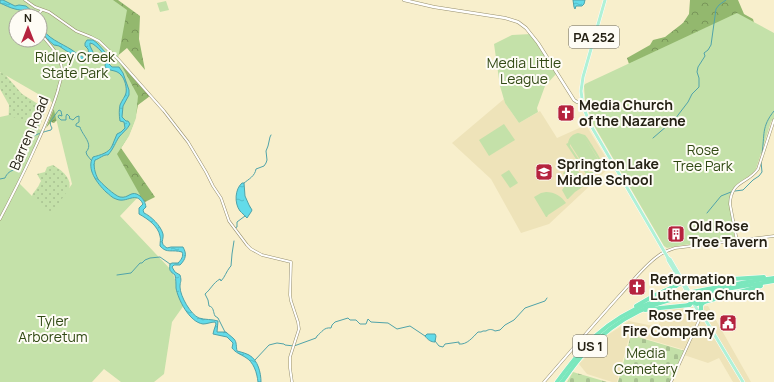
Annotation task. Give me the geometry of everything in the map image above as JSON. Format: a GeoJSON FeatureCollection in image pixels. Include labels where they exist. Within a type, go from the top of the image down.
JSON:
{"type":"FeatureCollection","features":[{"type":"Feature","properties":{"kind":"highway"},"geometry":{"type":"LineString","coordinates":[[676,286],[679,277],[698,282]]}},
{"type":"Feature","properties":{"kind":"highway"},"geometry":{"type":"LineString","coordinates":[[614,322],[631,309],[650,298],[682,283],[774,277]]}},
{"type":"Feature","properties":{"kind":"highway","name":"US 1"},"geometry":{"type":"LineString","coordinates":[[557,382],[585,347],[599,334],[614,322],[642,306],[672,295],[690,291],[774,277]]}},
{"type":"Feature","properties":{"kind":"highway"},"geometry":{"type":"LineString","coordinates":[[626,318],[649,309],[688,305],[694,302],[705,301],[774,282]]}},
{"type":"Feature","properties":{"kind":"highway","name":"US 1"},"geometry":{"type":"LineString","coordinates":[[562,382],[579,359],[611,328],[649,306],[691,295],[774,282]]}},
{"type":"Feature","properties":{"kind":"highway"},"geometry":{"type":"LineString","coordinates":[[701,312],[701,305],[705,301]]}},
{"type":"Feature","properties":{"kind":"main road"},"geometry":{"type":"LineString","coordinates":[[404,0],[434,7],[504,18],[523,25],[538,43],[574,100],[577,102],[582,101]]}},
{"type":"Feature","properties":{"kind":"main road","name":"PA 252"},"geometry":{"type":"LineString","coordinates":[[605,0],[584,73],[582,101],[586,115],[682,283],[743,382]]}},
{"type":"Feature","properties":{"kind":"street"},"geometry":{"type":"LineString","coordinates":[[25,0],[38,8]]}},
{"type":"Feature","properties":{"kind":"street"},"geometry":{"type":"LineString","coordinates":[[48,12],[76,31],[99,41],[118,59],[169,117],[188,142],[216,192],[221,198],[229,221],[250,249],[262,255],[291,262],[290,295],[299,329],[290,357],[292,382]]}},
{"type":"Feature","properties":{"kind":"street","name":"Barren Road"},"geometry":{"type":"LineString","coordinates":[[0,219],[17,188],[53,107],[62,70],[56,52],[48,42]]}},
{"type":"Feature","properties":{"kind":"street"},"geometry":{"type":"LineString","coordinates":[[737,241],[730,200],[736,186],[755,173],[761,161],[774,120]]}},
{"type":"Feature","properties":{"kind":"street"},"geometry":{"type":"LineString","coordinates":[[544,382],[641,272],[664,252],[675,248],[774,236]]}},
{"type":"Feature","properties":{"kind":"street"},"geometry":{"type":"LineString","coordinates":[[671,382],[701,312]]}},
{"type":"Feature","properties":{"kind":"shaded area","name":"Springton Lake Middle School"},"geometry":{"type":"Polygon","coordinates":[[[504,99],[505,103],[519,123],[540,111],[557,138],[586,125],[611,166],[549,224],[521,233],[491,179],[452,143],[504,99]]]}},
{"type":"Feature","properties":{"kind":"shaded area"},"geometry":{"type":"Polygon","coordinates":[[[708,306],[751,382],[733,382],[719,358],[708,363],[684,355],[685,350],[630,334],[617,382],[612,382],[587,374],[579,364],[606,336],[629,321],[658,327],[664,309],[708,306]]]}},
{"type":"Feature","properties":{"kind":"green space","name":"Ridley Creek State Park"},"geometry":{"type":"Polygon","coordinates":[[[0,0],[113,0],[127,10],[118,59],[138,96],[136,118],[129,136],[117,154],[140,195],[120,216],[172,271],[184,305],[172,322],[164,374],[154,382],[121,382],[104,369],[92,382],[0,382],[0,117],[9,115],[43,131],[19,183],[51,215],[72,184],[52,102],[0,72],[0,0]]]}},
{"type":"Feature","properties":{"kind":"green space"},"geometry":{"type":"Polygon","coordinates":[[[3,0],[118,0],[140,16],[139,39],[145,70],[127,48],[115,58],[150,96],[138,105],[132,128],[121,148],[155,197],[145,202],[138,194],[48,31],[48,8],[22,8],[3,0]]]}},
{"type":"Feature","properties":{"kind":"green space"},"geometry":{"type":"Polygon","coordinates":[[[690,0],[738,0],[744,14],[753,19],[754,23],[661,50],[629,64],[627,58],[650,45],[653,40],[665,37],[683,23],[689,14],[690,0]]]}},
{"type":"Feature","properties":{"kind":"green space"},"geometry":{"type":"Polygon","coordinates":[[[166,1],[169,10],[160,12],[157,3],[166,1]]]}},
{"type":"Feature","properties":{"kind":"green space","name":"Rose Tree Park"},"geometry":{"type":"Polygon","coordinates":[[[737,13],[774,33],[774,118],[771,122],[756,169],[753,173],[736,185],[729,200],[735,240],[667,248],[664,246],[592,122],[585,101],[584,86],[585,84],[737,13]]]}},
{"type":"Feature","properties":{"kind":"green space","name":"Media Little League"},"geometry":{"type":"Polygon","coordinates":[[[531,34],[556,74],[545,86],[537,108],[538,112],[519,123],[505,103],[500,86],[494,44],[512,35],[531,34]]]}},
{"type":"Feature","properties":{"kind":"green space"},"geometry":{"type":"Polygon","coordinates":[[[2,71],[22,94],[46,109],[37,134],[8,133],[9,105],[0,89],[0,73],[2,71]]]}},
{"type":"Feature","properties":{"kind":"green space"},"geometry":{"type":"Polygon","coordinates":[[[54,108],[58,119],[54,123],[51,122],[46,128],[54,108]]]}},
{"type":"Feature","properties":{"kind":"green space"},"geometry":{"type":"Polygon","coordinates":[[[504,124],[515,140],[489,156],[479,140],[504,124]]]}},
{"type":"Feature","properties":{"kind":"green space"},"geometry":{"type":"Polygon","coordinates":[[[576,133],[585,135],[601,160],[602,163],[598,171],[593,173],[586,174],[566,144],[576,133]],[[584,136],[599,161],[586,169],[570,144],[585,169],[589,172],[594,172],[599,168],[600,162],[584,136]]]}},
{"type":"Feature","properties":{"kind":"green space"},"geometry":{"type":"Polygon","coordinates":[[[53,165],[66,175],[70,186],[69,190],[51,216],[32,197],[41,181],[37,174],[45,172],[47,167],[53,165]]]}},
{"type":"Feature","properties":{"kind":"green space"},"geometry":{"type":"Polygon","coordinates":[[[574,165],[587,184],[567,199],[562,190],[565,186],[571,185],[563,173],[574,165]]]}},
{"type":"Feature","properties":{"kind":"green space"},"geometry":{"type":"Polygon","coordinates":[[[509,170],[518,183],[510,188],[501,175],[509,170]]]}},
{"type":"Feature","properties":{"kind":"green space"},"geometry":{"type":"Polygon","coordinates":[[[546,192],[558,195],[566,203],[547,217],[534,197],[546,192]]]}},
{"type":"Feature","properties":{"kind":"green space","name":"Media Cemetery"},"geometry":{"type":"Polygon","coordinates":[[[631,335],[685,351],[670,382],[618,382],[631,335]]]}},
{"type":"Feature","properties":{"kind":"green space","name":"Media Cemetery"},"geometry":{"type":"Polygon","coordinates":[[[573,372],[607,382],[567,382],[573,372]]]}},
{"type":"Feature","properties":{"kind":"water"},"geometry":{"type":"Polygon","coordinates":[[[0,0],[3,0],[15,6],[26,6],[28,8],[11,8],[0,3],[0,0]]]}},
{"type":"Feature","properties":{"kind":"water"},"geometry":{"type":"Polygon","coordinates":[[[573,0],[585,0],[582,6],[576,6],[575,9],[573,0]]]}},
{"type":"Feature","properties":{"kind":"water"},"geometry":{"type":"Polygon","coordinates":[[[48,36],[85,58],[89,55],[85,43],[87,40],[93,40],[106,53],[109,64],[112,67],[119,67],[123,73],[129,90],[129,95],[123,106],[122,117],[130,124],[119,137],[108,155],[95,160],[94,167],[97,177],[105,186],[120,197],[126,197],[134,193],[140,196],[146,205],[143,210],[144,213],[150,216],[162,231],[163,245],[167,248],[183,247],[185,252],[184,261],[180,265],[174,265],[172,267],[175,272],[180,275],[180,291],[186,305],[199,318],[218,321],[217,332],[226,332],[235,340],[237,351],[249,355],[255,360],[260,371],[261,382],[258,382],[256,371],[251,362],[232,348],[233,343],[227,337],[213,334],[216,324],[215,322],[203,324],[198,322],[189,315],[185,309],[177,293],[175,275],[170,270],[170,264],[178,263],[183,253],[178,251],[167,251],[160,246],[159,232],[155,226],[139,214],[139,208],[143,204],[140,200],[134,198],[120,200],[112,197],[106,192],[94,176],[91,166],[93,157],[109,150],[117,134],[125,128],[124,122],[120,121],[119,115],[120,105],[126,93],[125,84],[122,77],[119,73],[105,67],[103,54],[93,44],[90,43],[93,52],[92,57],[84,60],[80,60],[59,46],[54,45],[48,40],[48,36]]]}},
{"type":"Feature","properties":{"kind":"water"},"geometry":{"type":"Polygon","coordinates":[[[242,183],[244,183],[245,196],[252,210],[247,218],[238,208],[236,200],[238,189],[242,183]]]}},
{"type":"Feature","properties":{"kind":"water"},"geometry":{"type":"Polygon","coordinates":[[[427,334],[435,334],[435,342],[427,339],[425,336],[427,334]]]}},
{"type":"Feature","properties":{"kind":"waterway"},"geometry":{"type":"LineString","coordinates":[[653,138],[675,119],[692,94],[699,87],[697,72],[698,67],[705,56],[704,53],[711,45],[716,9],[726,0]]}},
{"type":"Feature","properties":{"kind":"waterway"},"geometry":{"type":"LineString","coordinates":[[0,179],[5,178],[9,172],[16,169],[17,164],[14,164],[16,158],[20,156],[19,153],[29,139],[40,133],[51,130],[51,121],[59,110],[61,111],[62,116],[59,115],[58,117],[61,120],[66,120],[67,114],[70,117],[69,118],[73,120],[79,116],[79,122],[76,126],[80,127],[87,140],[89,146],[86,152],[91,160]]}},
{"type":"Feature","properties":{"kind":"waterway"},"geometry":{"type":"LineString","coordinates":[[762,153],[765,127],[774,111]]}},
{"type":"Feature","properties":{"kind":"waterway"},"geometry":{"type":"LineString","coordinates":[[244,183],[250,179],[256,169],[264,166],[266,163],[266,151],[271,135]]}},
{"type":"Feature","properties":{"kind":"waterway"},"geometry":{"type":"LineString","coordinates":[[735,191],[743,190],[759,176],[762,172],[761,162]]}},
{"type":"Feature","properties":{"kind":"waterway"},"geometry":{"type":"LineString","coordinates":[[707,213],[721,196],[731,192]]}},
{"type":"Feature","properties":{"kind":"waterway"},"geometry":{"type":"LineString","coordinates":[[235,228],[237,227],[237,222],[245,216]]}},
{"type":"Feature","properties":{"kind":"waterway"},"geometry":{"type":"LineString","coordinates":[[225,332],[218,318],[215,316],[213,309],[209,306],[205,294],[214,284],[220,279],[221,281],[224,278],[231,266],[234,241]]}},
{"type":"Feature","properties":{"kind":"waterway"},"geometry":{"type":"LineString","coordinates":[[117,275],[131,273],[140,263],[150,258],[160,257],[170,264]]}},
{"type":"Feature","properties":{"kind":"waterway"},"geometry":{"type":"LineString","coordinates":[[435,341],[439,346],[443,347],[445,344],[459,342],[459,344],[462,344],[470,340],[478,332],[500,330],[514,320],[525,308],[545,301],[547,298]]}},
{"type":"Feature","properties":{"kind":"waterway"},"geometry":{"type":"LineString","coordinates":[[255,360],[269,345],[277,343],[294,346],[316,338],[325,329],[331,328],[335,322],[348,318],[350,320],[356,320],[360,324],[366,324],[368,319],[371,322],[388,323],[397,329],[410,326],[425,336]]}},
{"type":"Feature","properties":{"kind":"place","name":"Media Church of the Nazarene"},"geometry":{"type":"Point","coordinates":[566,113]}},
{"type":"Feature","properties":{"kind":"place","name":"Springton Lake Middle School"},"geometry":{"type":"Point","coordinates":[544,172]}},
{"type":"Feature","properties":{"kind":"place","name":"Old Rose Tree Tavern"},"geometry":{"type":"Point","coordinates":[676,234]}},
{"type":"Feature","properties":{"kind":"place","name":"Reformation Lutheran Church"},"geometry":{"type":"Point","coordinates":[637,287]}},
{"type":"Feature","properties":{"kind":"place","name":"Rose Tree Fire Company"},"geometry":{"type":"Point","coordinates":[728,323]}},
{"type":"Feature","properties":{"kind":"park label","name":"Tyler Arboretum"},"geometry":{"type":"Point","coordinates":[53,330]}}]}
